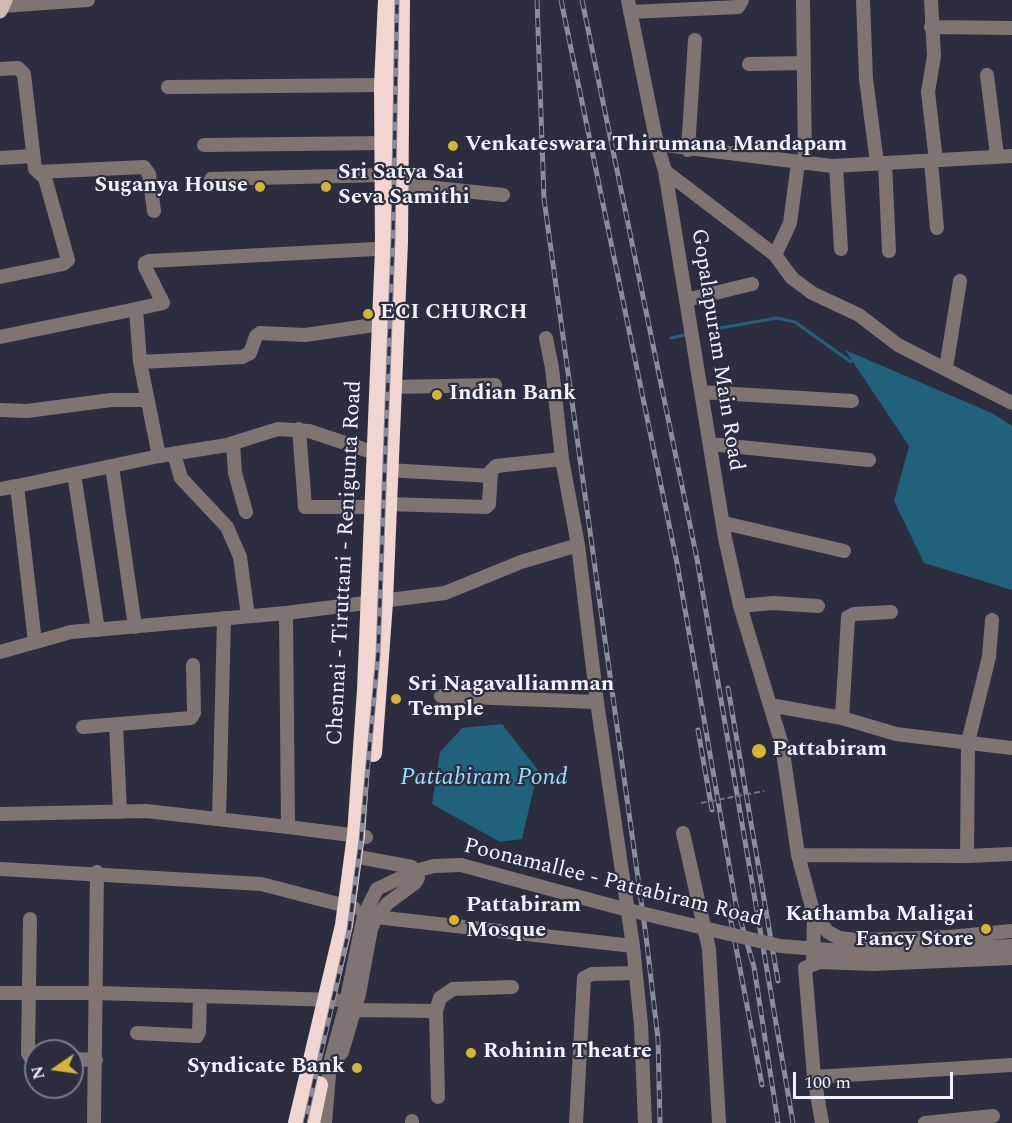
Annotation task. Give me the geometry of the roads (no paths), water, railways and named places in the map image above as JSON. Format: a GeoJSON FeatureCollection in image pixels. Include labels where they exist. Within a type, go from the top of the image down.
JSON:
{"type":"FeatureCollection","features":[{"type":"Feature","properties":{"kind":"highway","name":"Chennai - Tiruttani - Renigunta Road"},"geometry":{"type":"LineString","coordinates":[[387,0],[383,85],[385,143],[391,180]]}},
{"type":"Feature","properties":{"kind":"highway","name":"Chennai - Tiruttani - Renigunta Road"},"geometry":{"type":"LineString","coordinates":[[380,506],[388,470],[392,387],[391,180],[401,0]]}},
{"type":"Feature","properties":{"kind":"highway","name":"Chennai - Tiruttani - Renigunta Road"},"geometry":{"type":"LineString","coordinates":[[311,1123],[340,1004],[379,691],[377,603],[380,506],[375,453],[381,324],[392,248]]}},
{"type":"Feature","properties":{"kind":"highway","name":"Chennai - Tiruttani - Renigunta Road"},"geometry":{"type":"LineString","coordinates":[[297,1123],[340,1004]]}},
{"type":"Feature","properties":{"kind":"street"},"geometry":{"type":"LineString","coordinates":[[2,6],[88,0]]}},
{"type":"Feature","properties":{"kind":"street"},"geometry":{"type":"LineString","coordinates":[[629,6],[738,7],[742,0]]}},
{"type":"Feature","properties":{"kind":"street"},"geometry":{"type":"LineString","coordinates":[[774,255],[790,223],[802,163],[803,0]]}},
{"type":"Feature","properties":{"kind":"street"},"geometry":{"type":"LineString","coordinates":[[863,0],[866,79],[881,163],[889,251]]}},
{"type":"Feature","properties":{"kind":"street"},"geometry":{"type":"LineString","coordinates":[[931,0],[934,56],[928,92],[937,228]]}},
{"type":"Feature","properties":{"kind":"street","name":"Gopalapuram Main Road"},"geometry":{"type":"LineString","coordinates":[[629,6],[657,144],[666,171],[701,392],[740,606],[782,745],[798,855],[814,915]]}},
{"type":"Feature","properties":{"kind":"street"},"geometry":{"type":"LineString","coordinates":[[931,27],[1012,28]]}},
{"type":"Feature","properties":{"kind":"street"},"geometry":{"type":"LineString","coordinates":[[688,150],[695,40]]}},
{"type":"Feature","properties":{"kind":"street"},"geometry":{"type":"LineString","coordinates":[[749,64],[804,63]]}},
{"type":"Feature","properties":{"kind":"street"},"geometry":{"type":"LineString","coordinates":[[0,69],[18,68],[24,74],[33,156],[38,172],[45,178],[68,260],[63,264],[0,277]]}},
{"type":"Feature","properties":{"kind":"street"},"geometry":{"type":"LineString","coordinates":[[987,75],[997,155]]}},
{"type":"Feature","properties":{"kind":"street"},"geometry":{"type":"LineString","coordinates":[[168,87],[383,85]]}},
{"type":"Feature","properties":{"kind":"street"},"geometry":{"type":"LineString","coordinates":[[204,145],[385,143]]}},
{"type":"Feature","properties":{"kind":"street"},"geometry":{"type":"LineString","coordinates":[[657,144],[688,150],[836,166],[934,162],[997,155],[1012,156]]}},
{"type":"Feature","properties":{"kind":"street"},"geometry":{"type":"LineString","coordinates":[[0,158],[33,156]]}},
{"type":"Feature","properties":{"kind":"street"},"geometry":{"type":"LineString","coordinates":[[836,166],[841,249]]}},
{"type":"Feature","properties":{"kind":"street"},"geometry":{"type":"LineString","coordinates":[[38,172],[144,167],[149,174],[154,211]]}},
{"type":"Feature","properties":{"kind":"street"},"geometry":{"type":"LineString","coordinates":[[666,171],[774,255],[792,278],[812,293],[859,315],[898,345],[1012,403]]}},
{"type":"Feature","properties":{"kind":"street"},"geometry":{"type":"LineString","coordinates":[[211,179],[391,180],[503,195]]}},
{"type":"Feature","properties":{"kind":"street"},"geometry":{"type":"LineString","coordinates":[[0,337],[163,303],[145,267],[146,262],[149,261],[392,248]]}},
{"type":"Feature","properties":{"kind":"street"},"geometry":{"type":"LineString","coordinates":[[945,368],[960,281]]}},
{"type":"Feature","properties":{"kind":"street"},"geometry":{"type":"LineString","coordinates":[[686,300],[752,284]]}},
{"type":"Feature","properties":{"kind":"street"},"geometry":{"type":"LineString","coordinates":[[136,309],[140,362],[159,456]]}},
{"type":"Feature","properties":{"kind":"street"},"geometry":{"type":"LineString","coordinates":[[140,362],[242,357],[250,353],[256,336],[260,333],[305,335],[381,324]]}},
{"type":"Feature","properties":{"kind":"street"},"geometry":{"type":"LineString","coordinates":[[546,338],[552,368],[562,459],[578,545],[597,702],[633,946],[641,1025],[645,1123]]}},
{"type":"Feature","properties":{"kind":"street"},"geometry":{"type":"LineString","coordinates":[[392,387],[495,385]]}},
{"type":"Feature","properties":{"kind":"street"},"geometry":{"type":"LineString","coordinates":[[701,392],[852,401]]}},
{"type":"Feature","properties":{"kind":"street"},"geometry":{"type":"LineString","coordinates":[[0,410],[27,411],[111,400],[148,400]]}},
{"type":"Feature","properties":{"kind":"street"},"geometry":{"type":"LineString","coordinates":[[0,489],[232,443],[278,429],[299,429],[375,453]]}},
{"type":"Feature","properties":{"kind":"street"},"geometry":{"type":"LineString","coordinates":[[299,429],[305,507],[486,507],[489,504],[493,468],[498,465],[562,459]]}},
{"type":"Feature","properties":{"kind":"street"},"geometry":{"type":"LineString","coordinates":[[232,443],[235,473],[246,512]]}},
{"type":"Feature","properties":{"kind":"street"},"geometry":{"type":"LineString","coordinates":[[710,444],[869,460]]}},
{"type":"Feature","properties":{"kind":"street"},"geometry":{"type":"LineString","coordinates":[[174,454],[181,478],[227,527],[240,556],[248,616]]}},
{"type":"Feature","properties":{"kind":"street"},"geometry":{"type":"LineString","coordinates":[[112,466],[135,627]]}},
{"type":"Feature","properties":{"kind":"street"},"geometry":{"type":"LineString","coordinates":[[388,470],[491,476]]}},
{"type":"Feature","properties":{"kind":"street"},"geometry":{"type":"LineString","coordinates":[[74,474],[98,630]]}},
{"type":"Feature","properties":{"kind":"street"},"geometry":{"type":"LineString","coordinates":[[17,486],[35,642]]}},
{"type":"Feature","properties":{"kind":"street"},"geometry":{"type":"LineString","coordinates":[[724,523],[844,551]]}},
{"type":"Feature","properties":{"kind":"street"},"geometry":{"type":"LineString","coordinates":[[0,652],[71,632],[286,613],[377,603],[445,592],[520,562],[578,545]]}},
{"type":"Feature","properties":{"kind":"street"},"geometry":{"type":"LineString","coordinates":[[740,606],[773,603],[818,606]]}},
{"type":"Feature","properties":{"kind":"street"},"geometry":{"type":"LineString","coordinates":[[842,718],[848,617],[854,614],[891,612]]}},
{"type":"Feature","properties":{"kind":"street"},"geometry":{"type":"LineString","coordinates":[[286,613],[288,827]]}},
{"type":"Feature","properties":{"kind":"street"},"geometry":{"type":"LineString","coordinates":[[219,819],[225,618]]}},
{"type":"Feature","properties":{"kind":"street"},"geometry":{"type":"LineString","coordinates":[[967,856],[968,742],[989,657],[992,620]]}},
{"type":"Feature","properties":{"kind":"street"},"geometry":{"type":"LineString","coordinates":[[83,727],[191,718],[194,713],[193,665]]}},
{"type":"Feature","properties":{"kind":"street"},"geometry":{"type":"LineString","coordinates":[[441,696],[597,702]]}},
{"type":"Feature","properties":{"kind":"street"},"geometry":{"type":"LineString","coordinates":[[770,705],[842,718],[896,734],[1012,748]]}},
{"type":"Feature","properties":{"kind":"street"},"geometry":{"type":"LineString","coordinates":[[116,724],[120,812]]}},
{"type":"Feature","properties":{"kind":"street"},"geometry":{"type":"LineString","coordinates":[[0,814],[146,811],[361,836]]}},
{"type":"Feature","properties":{"kind":"street"},"geometry":{"type":"LineString","coordinates":[[683,833],[709,949],[719,1123]]}},
{"type":"Feature","properties":{"kind":"street"},"geometry":{"type":"LineString","coordinates":[[798,855],[1012,854]]}},
{"type":"Feature","properties":{"kind":"street"},"geometry":{"type":"LineString","coordinates":[[340,1004],[376,917],[388,903],[415,883],[417,874],[408,866],[358,857]]}},
{"type":"Feature","properties":{"kind":"street","name":"Poonamallee - Pattabiram Road"},"geometry":{"type":"LineString","coordinates":[[324,1123],[330,1063],[340,1004],[364,915],[377,889],[415,871],[434,866],[461,865],[624,909],[780,946],[868,953],[1012,946]]}},
{"type":"Feature","properties":{"kind":"street"},"geometry":{"type":"LineString","coordinates":[[0,869],[261,884],[351,907]]}},
{"type":"Feature","properties":{"kind":"street"},"geometry":{"type":"LineString","coordinates":[[94,1123],[97,873]]}},
{"type":"Feature","properties":{"kind":"street"},"geometry":{"type":"LineString","coordinates":[[814,915],[828,932],[839,938],[857,940],[949,937],[1012,931]]}},
{"type":"Feature","properties":{"kind":"street"},"geometry":{"type":"LineString","coordinates":[[813,963],[814,915]]}},
{"type":"Feature","properties":{"kind":"street"},"geometry":{"type":"LineString","coordinates":[[376,917],[633,946]]}},
{"type":"Feature","properties":{"kind":"street"},"geometry":{"type":"LineString","coordinates":[[28,1039],[30,919]]}},
{"type":"Feature","properties":{"kind":"street"},"geometry":{"type":"LineString","coordinates":[[822,1123],[814,1077],[805,968],[813,963],[873,964],[1012,958]]}},
{"type":"Feature","properties":{"kind":"street"},"geometry":{"type":"LineString","coordinates":[[576,1123],[584,978],[592,974],[636,973]]}},
{"type":"Feature","properties":{"kind":"street"},"geometry":{"type":"LineString","coordinates":[[438,1097],[436,1011],[444,993],[453,989],[512,987]]}},
{"type":"Feature","properties":{"kind":"street"},"geometry":{"type":"LineString","coordinates":[[0,993],[200,996],[436,1011]]}},
{"type":"Feature","properties":{"kind":"street"},"geometry":{"type":"LineString","coordinates":[[137,1034],[196,1036],[199,1032],[200,996]]}},
{"type":"Feature","properties":{"kind":"street"},"geometry":{"type":"LineString","coordinates":[[84,1060],[96,1060]]}},
{"type":"Feature","properties":{"kind":"street"},"geometry":{"type":"LineString","coordinates":[[814,1077],[1012,1065]]}},
{"type":"Feature","properties":{"kind":"street"},"geometry":{"type":"LineString","coordinates":[[925,1123],[993,1116]]}},
{"type":"Feature","properties":{"kind":"water"},"geometry":{"type":"Polygon","coordinates":[[[845,350],[994,414],[1012,426],[1012,590],[924,563],[894,501],[909,446],[845,350]]]}},
{"type":"Feature","properties":{"kind":"water","name":"Pattabiram Pond"},"geometry":{"type":"Polygon","coordinates":[[[502,724],[538,770],[522,839],[500,842],[432,804],[440,752],[462,728],[502,724]]]}},
{"type":"Feature","properties":{"kind":"waterway"},"geometry":{"type":"LineString","coordinates":[[720,328],[777,318],[795,322],[851,362]]}},
{"type":"Feature","properties":{"kind":"waterway"},"geometry":{"type":"LineString","coordinates":[[671,338],[685,335]]}},
{"type":"Feature","properties":{"kind":"railway"},"geometry":{"type":"LineString","coordinates":[[305,1123],[349,930],[361,840],[378,655],[393,239],[397,0]]}},
{"type":"Feature","properties":{"kind":"railway"},"geometry":{"type":"LineString","coordinates":[[537,0],[544,199],[646,936],[658,1039],[660,1123]]}},
{"type":"Feature","properties":{"kind":"railway"},"geometry":{"type":"LineString","coordinates":[[561,0],[677,563],[736,905],[754,967],[778,1123]]}},
{"type":"Feature","properties":{"kind":"railway"},"geometry":{"type":"LineString","coordinates":[[582,0],[697,559],[793,1123]]}},
{"type":"Feature","properties":{"kind":"railway"},"geometry":{"type":"LineString","coordinates":[[728,688],[778,981]]}},
{"type":"Feature","properties":{"kind":"railway"},"geometry":{"type":"LineString","coordinates":[[698,730],[712,810]]}},
{"type":"Feature","properties":{"kind":"railway"},"geometry":{"type":"LineString","coordinates":[[728,905],[762,1085]]}},
{"type":"Feature","properties":{"kind":"place","name":"Venkateswara Thirumana Mandapam"},"geometry":{"type":"Point","coordinates":[453,146]}},
{"type":"Feature","properties":{"kind":"place","name":"Suganya House"},"geometry":{"type":"Point","coordinates":[260,187]}},
{"type":"Feature","properties":{"kind":"place","name":"Sri Satya Sai Seva Samithi"},"geometry":{"type":"Point","coordinates":[326,187]}},
{"type":"Feature","properties":{"kind":"place","name":"ECI CHURCH"},"geometry":{"type":"Point","coordinates":[368,314]}},
{"type":"Feature","properties":{"kind":"place","name":"Indian Bank"},"geometry":{"type":"Point","coordinates":[437,395]}},
{"type":"Feature","properties":{"kind":"place","name":"Sri Nagavalliamman Temple"},"geometry":{"type":"Point","coordinates":[396,699]}},
{"type":"Feature","properties":{"kind":"place","name":"Pattabiram"},"geometry":{"type":"Point","coordinates":[759,751]}},
{"type":"Feature","properties":{"kind":"place","name":"Pattabiram Mosque"},"geometry":{"type":"Point","coordinates":[454,920]}},
{"type":"Feature","properties":{"kind":"place","name":"Kathamba Maligai Fancy Store"},"geometry":{"type":"Point","coordinates":[986,929]}},
{"type":"Feature","properties":{"kind":"place","name":"Rohinin Theatre"},"geometry":{"type":"Point","coordinates":[471,1053]}},
{"type":"Feature","properties":{"kind":"place","name":"Syndicate Bank"},"geometry":{"type":"Point","coordinates":[357,1068]}}]}
